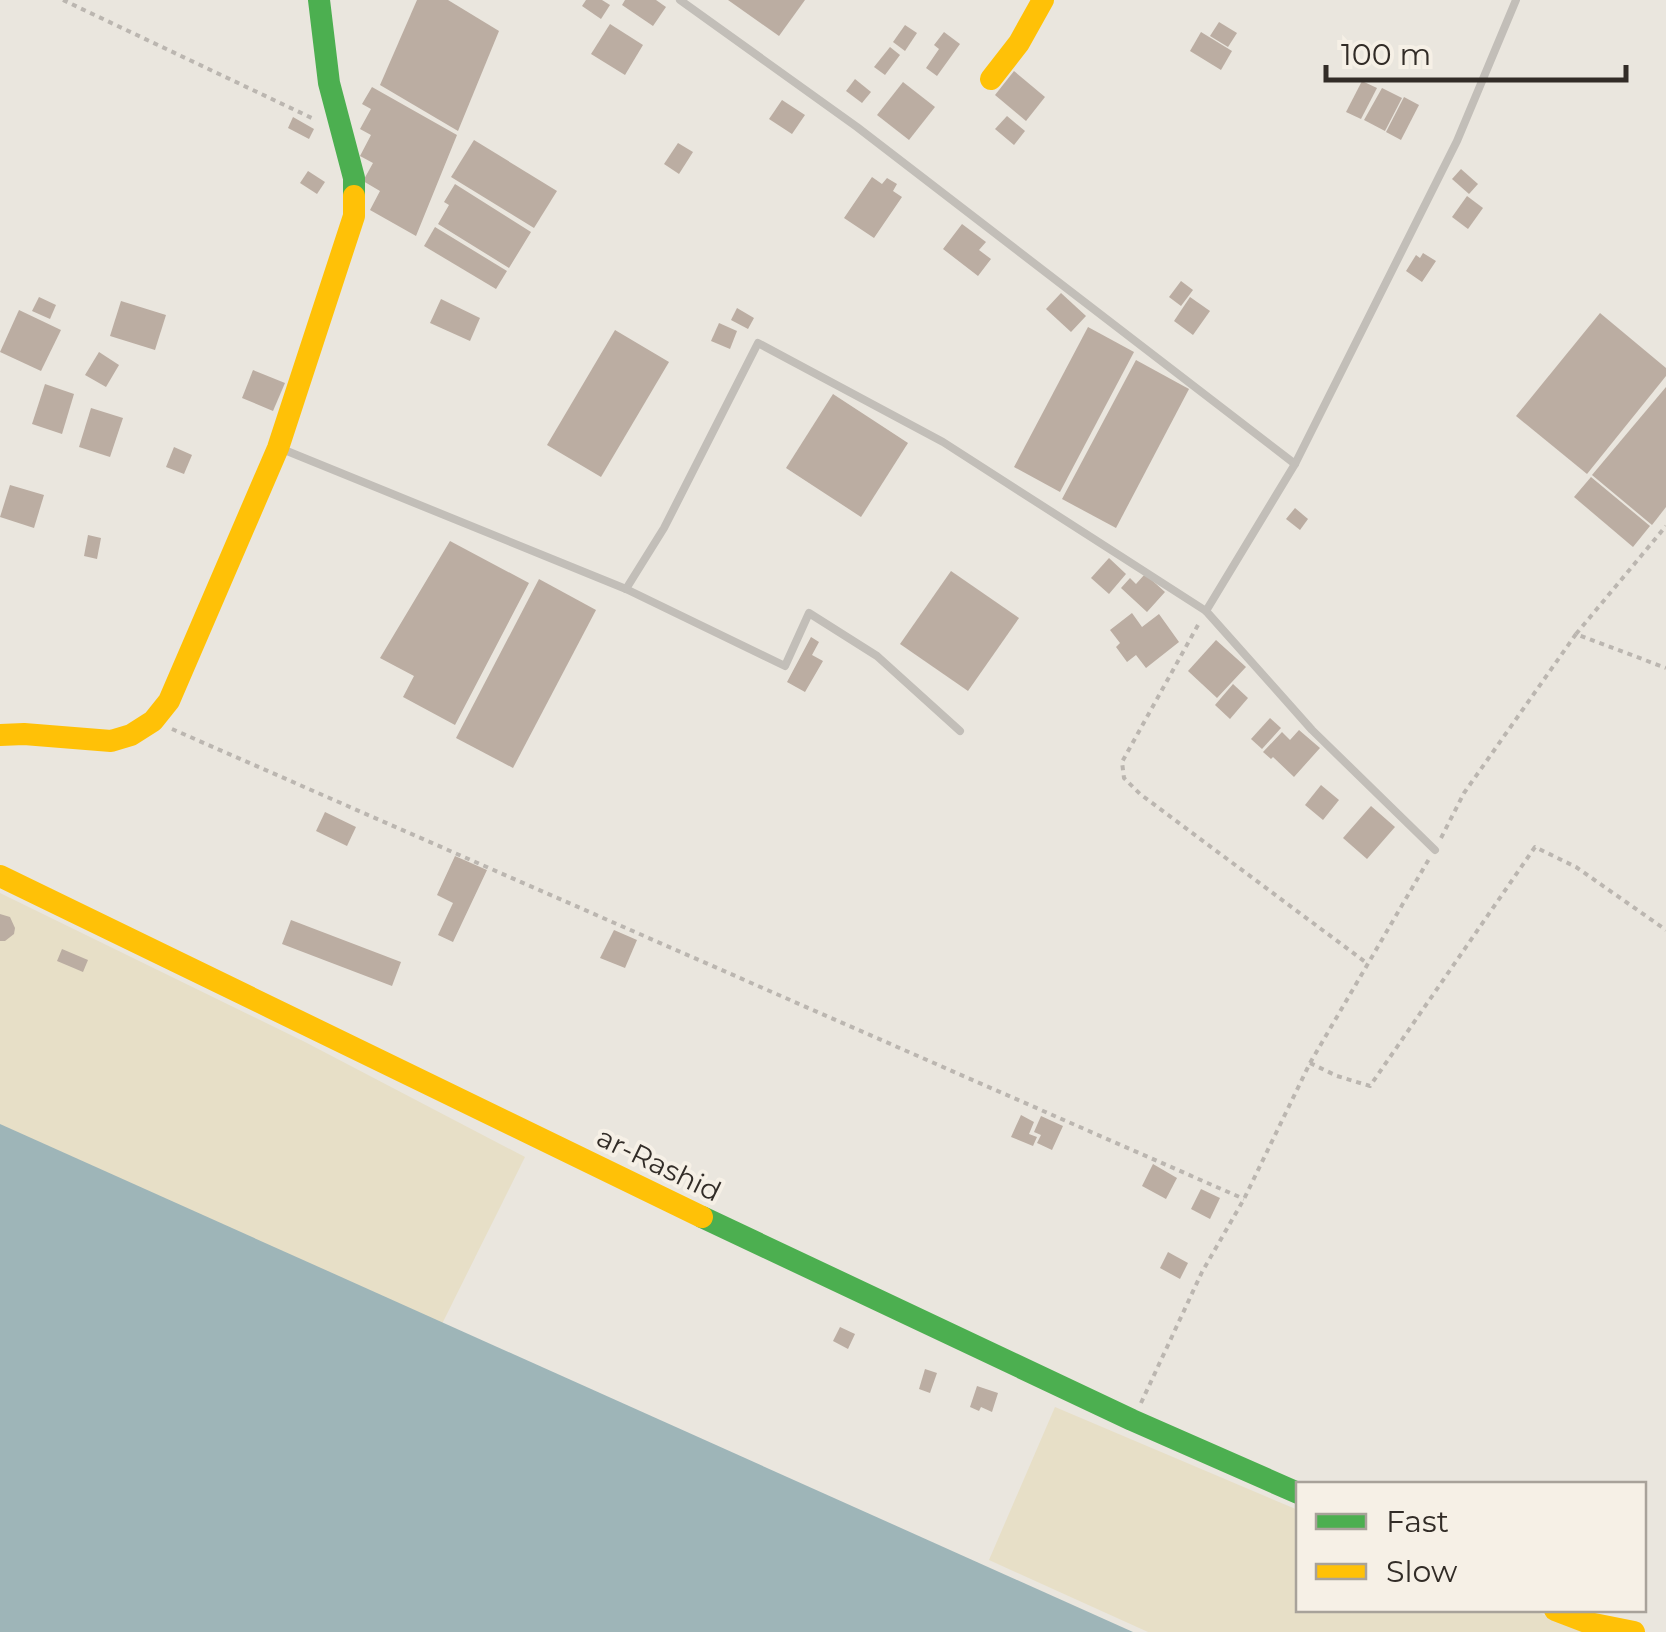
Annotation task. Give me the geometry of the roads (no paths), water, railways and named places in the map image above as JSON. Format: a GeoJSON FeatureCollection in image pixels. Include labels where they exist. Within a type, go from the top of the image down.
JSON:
{"type":"FeatureCollection","features":[{"type":"Feature","properties":{"kind":"main road"},"geometry":{"type":"LineString","coordinates":[[0,735],[111,741],[153,721],[169,701],[278,448],[354,216],[354,178],[329,83],[319,0]]}},
{"type":"Feature","properties":{"kind":"main road"},"geometry":{"type":"LineString","coordinates":[[991,79],[1019,43],[1044,0]]}},
{"type":"Feature","properties":{"kind":"main road","name":"ar-Rashid"},"geometry":{"type":"LineString","coordinates":[[0,876],[665,1200],[1132,1420],[1296,1492]]}},
{"type":"Feature","properties":{"kind":"main road"},"geometry":{"type":"LineString","coordinates":[[1560,1612],[1634,1632]]}},
{"type":"Feature","properties":{"kind":"lane"},"geometry":{"type":"LineString","coordinates":[[680,0],[857,127],[1295,464]]}},
{"type":"Feature","properties":{"kind":"lane"},"geometry":{"type":"LineString","coordinates":[[1206,611],[1295,464],[1458,141],[1516,0]]}},
{"type":"Feature","properties":{"kind":"lane"},"geometry":{"type":"LineString","coordinates":[[626,589],[664,528],[758,343],[943,442],[1206,611],[1312,730],[1435,850]]}},
{"type":"Feature","properties":{"kind":"lane"},"geometry":{"type":"LineString","coordinates":[[278,448],[626,589],[786,666],[809,614],[877,656],[960,731]]}},
{"type":"Feature","properties":{"kind":"water"},"geometry":{"type":"Polygon","coordinates":[[[0,1124],[1133,1632],[0,1632],[0,1124]]]}}]}
